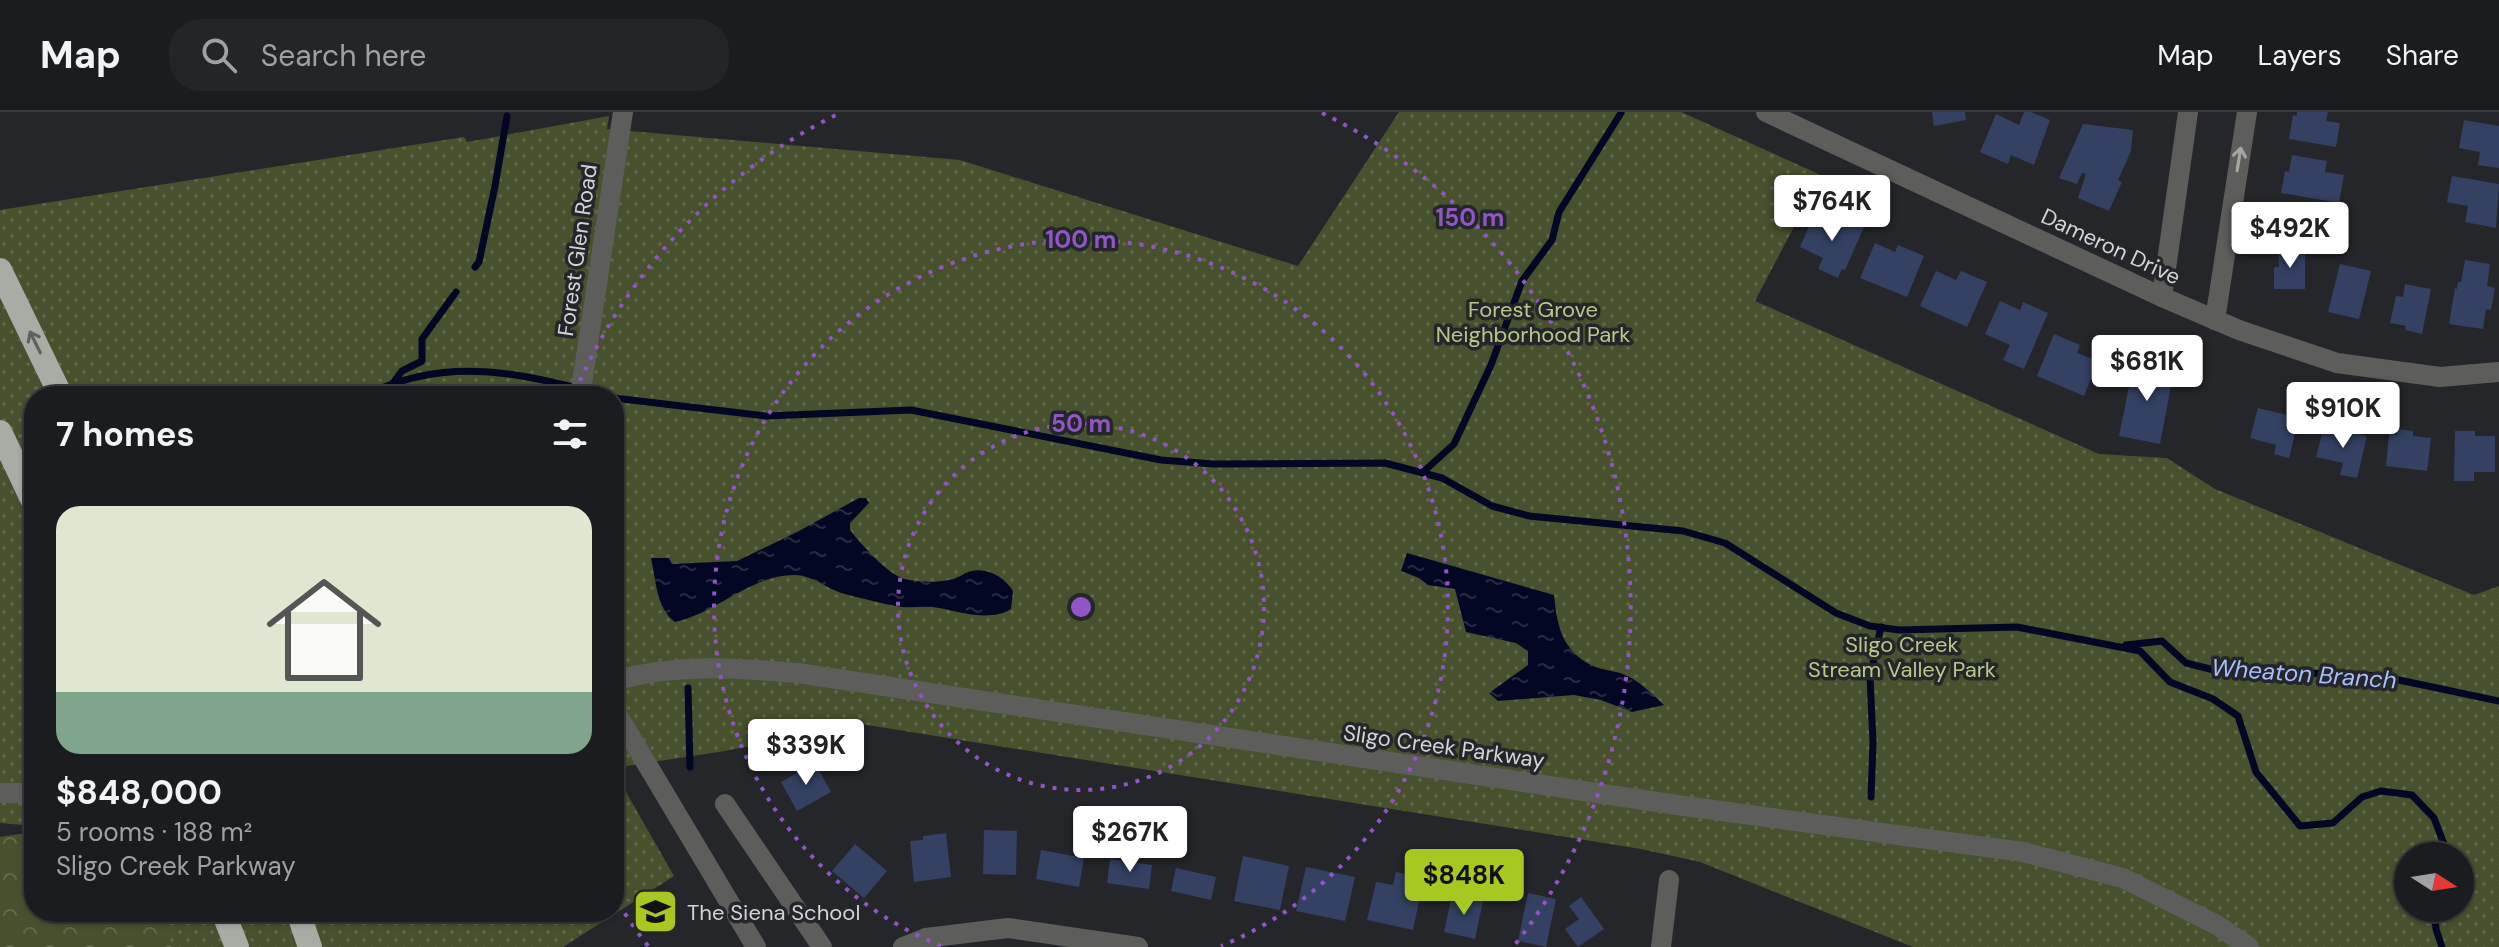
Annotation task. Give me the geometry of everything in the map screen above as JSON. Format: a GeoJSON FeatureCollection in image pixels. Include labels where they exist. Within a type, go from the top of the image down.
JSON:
{"type":"FeatureCollection","features":[{"type":"Feature","properties":{"kind":"highway"},"geometry":{"type":"LineString","coordinates":[[4,279],[56,386]]}},
{"type":"Feature","properties":{"kind":"highway"},"geometry":{"type":"LineString","coordinates":[[0,432],[24,482]]}},
{"type":"Feature","properties":{"kind":"highway"},"geometry":{"type":"LineString","coordinates":[[227,922],[237,947]]}},
{"type":"Feature","properties":{"kind":"highway"},"geometry":{"type":"LineString","coordinates":[[301,922],[310,947]]}},
{"type":"Feature","properties":{"kind":"street","name":"Forest Glen Road"},"geometry":{"type":"LineString","coordinates":[[581,386],[623,112]]}},
{"type":"Feature","properties":{"kind":"street","name":"Dameron Drive"},"geometry":{"type":"LineString","coordinates":[[1766,112],[1810,120],[2162,297],[2215,320],[2337,363],[2440,377],[2499,372]]}},
{"type":"Feature","properties":{"kind":"street"},"geometry":{"type":"LineString","coordinates":[[2162,297],[2188,112]]}},
{"type":"Feature","properties":{"kind":"street"},"geometry":{"type":"LineString","coordinates":[[2215,320],[2247,112]]}},
{"type":"Feature","properties":{"kind":"street","name":"Sligo Creek Parkway"},"geometry":{"type":"LineString","coordinates":[[624,678],[648,671],[722,667],[798,673],[1677,805],[2023,852],[2123,878],[2217,925],[2249,947]]}},
{"type":"Feature","properties":{"kind":"street"},"geometry":{"type":"LineString","coordinates":[[624,726],[756,947]]}},
{"type":"Feature","properties":{"kind":"street"},"geometry":{"type":"LineString","coordinates":[[0,793],[24,793]]}},
{"type":"Feature","properties":{"kind":"street"},"geometry":{"type":"LineString","coordinates":[[725,804],[822,947]]}},
{"type":"Feature","properties":{"kind":"street"},"geometry":{"type":"LineString","coordinates":[[1661,947],[1669,880]]}},
{"type":"Feature","properties":{"kind":"street"},"geometry":{"type":"LineString","coordinates":[[903,947],[926,938],[1008,928],[1138,947]]}},
{"type":"Feature","properties":{"kind":"green space","name":"Sligo Creek Stream Valley Park"},"geometry":{"type":"Polygon","coordinates":[[[1399,112],[1681,112],[1821,175],[1755,301],[2099,454],[2167,458],[2215,489],[2474,595],[2499,586],[2499,947],[1913,947],[1700,862],[1641,849],[861,724],[725,751],[624,766],[624,386],[24,386],[24,825],[0,823],[0,210],[464,137],[467,142],[609,116],[607,129],[960,160],[1298,266],[1399,112]]]}},
{"type":"Feature","properties":{"kind":"green space"},"geometry":{"type":"Polygon","coordinates":[[[624,788],[674,876],[624,908],[624,788]]]}},
{"type":"Feature","properties":{"kind":"green space"},"geometry":{"type":"Polygon","coordinates":[[[24,833],[24,922],[166,922],[175,947],[0,947],[0,837],[24,833]]]}},
{"type":"Feature","properties":{"kind":"green space"},"geometry":{"type":"Polygon","coordinates":[[[163,922],[602,922],[563,947],[171,947],[163,922]]]}},
{"type":"Feature","properties":{"kind":"water"},"geometry":{"type":"Polygon","coordinates":[[[859,498],[866,498],[869,503],[850,523],[850,530],[891,572],[905,579],[932,582],[952,579],[971,571],[990,572],[1006,582],[1013,591],[1011,609],[985,615],[934,607],[902,607],[841,593],[796,575],[764,581],[705,611],[675,622],[664,609],[651,558],[669,558],[672,564],[737,561],[859,498]]]}},
{"type":"Feature","properties":{"kind":"water"},"geometry":{"type":"Polygon","coordinates":[[[1407,553],[1554,595],[1559,625],[1572,651],[1593,666],[1630,678],[1664,705],[1632,712],[1601,700],[1574,695],[1498,701],[1489,693],[1528,665],[1528,651],[1516,643],[1466,632],[1455,589],[1428,585],[1401,571],[1407,553]]]}},
{"type":"Feature","properties":{"kind":"building"},"geometry":{"type":"Polygon","coordinates":[[[1932,112],[1965,112],[1966,120],[1934,126],[1932,112]]]}},
{"type":"Feature","properties":{"kind":"building"},"geometry":{"type":"Polygon","coordinates":[[[2024,112],[2050,120],[2034,165],[2011,155],[2008,164],[1980,152],[1996,114],[2019,125],[2024,112]]]}},
{"type":"Feature","properties":{"kind":"building"},"geometry":{"type":"Polygon","coordinates":[[[2297,112],[2328,112],[2326,121],[2340,123],[2336,147],[2289,139],[2293,115],[2297,116],[2297,112]]]}},
{"type":"Feature","properties":{"kind":"building"},"geometry":{"type":"Polygon","coordinates":[[[2464,120],[2499,126],[2499,168],[2478,165],[2480,152],[2459,148],[2464,120]]]}},
{"type":"Feature","properties":{"kind":"building"},"geometry":{"type":"Polygon","coordinates":[[[2083,124],[2133,130],[2131,151],[2118,180],[2122,182],[2109,211],[2078,198],[2086,174],[2082,173],[2077,184],[2059,178],[2083,124]]]}},
{"type":"Feature","properties":{"kind":"building"},"geometry":{"type":"Polygon","coordinates":[[[2292,155],[2327,161],[2325,172],[2344,175],[2339,203],[2281,193],[2292,155]]]}},
{"type":"Feature","properties":{"kind":"building"},"geometry":{"type":"Polygon","coordinates":[[[2452,176],[2499,184],[2496,228],[2465,222],[2468,206],[2447,202],[2452,176]]]}},
{"type":"Feature","properties":{"kind":"building"},"geometry":{"type":"Polygon","coordinates":[[[1814,215],[1834,224],[1838,216],[1864,227],[1845,270],[1842,269],[1838,278],[1818,269],[1823,258],[1800,247],[1814,215]]]}},
{"type":"Feature","properties":{"kind":"building"},"geometry":{"type":"Polygon","coordinates":[[[1875,243],[1895,252],[1898,245],[1924,256],[1907,297],[1860,278],[1875,243]]]}},
{"type":"Feature","properties":{"kind":"building"},"geometry":{"type":"Polygon","coordinates":[[[2305,248],[2305,289],[2274,289],[2274,267],[2279,267],[2278,249],[2305,248]]]}},
{"type":"Feature","properties":{"kind":"building"},"geometry":{"type":"Polygon","coordinates":[[[2465,260],[2490,264],[2487,286],[2495,288],[2491,310],[2486,309],[2483,329],[2449,324],[2455,288],[2461,282],[2465,260]]]}},
{"type":"Feature","properties":{"kind":"building"},"geometry":{"type":"Polygon","coordinates":[[[2340,264],[2371,271],[2359,319],[2328,312],[2340,264]]]}},
{"type":"Feature","properties":{"kind":"building"},"geometry":{"type":"Polygon","coordinates":[[[1936,271],[1956,280],[1961,271],[1987,282],[1967,327],[1920,306],[1936,271]]]}},
{"type":"Feature","properties":{"kind":"building"},"geometry":{"type":"Polygon","coordinates":[[[2405,284],[2431,289],[2422,334],[2390,323],[2396,296],[2403,297],[2405,284]]]}},
{"type":"Feature","properties":{"kind":"building"},"geometry":{"type":"Polygon","coordinates":[[[2000,301],[2020,310],[2023,302],[2048,313],[2024,369],[2003,360],[2010,345],[1985,334],[2000,301]]]}},
{"type":"Feature","properties":{"kind":"building"},"geometry":{"type":"Polygon","coordinates":[[[2054,334],[2080,345],[2077,353],[2098,361],[2084,396],[2037,376],[2054,334]]]}},
{"type":"Feature","properties":{"kind":"building"},"geometry":{"type":"Polygon","coordinates":[[[2134,362],[2174,370],[2160,444],[2119,436],[2134,362]]]}},
{"type":"Feature","properties":{"kind":"building"},"geometry":{"type":"Polygon","coordinates":[[[2258,408],[2299,418],[2289,458],[2274,454],[2276,445],[2250,438],[2258,408]]]}},
{"type":"Feature","properties":{"kind":"building"},"geometry":{"type":"Polygon","coordinates":[[[2324,426],[2367,436],[2357,478],[2340,475],[2343,463],[2316,457],[2324,426]]]}},
{"type":"Feature","properties":{"kind":"building"},"geometry":{"type":"Polygon","coordinates":[[[2397,429],[2413,431],[2413,436],[2431,438],[2427,471],[2386,466],[2389,434],[2397,435],[2397,429]]]}},
{"type":"Feature","properties":{"kind":"building"},"geometry":{"type":"Polygon","coordinates":[[[2455,431],[2475,431],[2475,436],[2495,436],[2495,472],[2474,472],[2474,481],[2454,481],[2455,431]]]}},
{"type":"Feature","properties":{"kind":"building"},"geometry":{"type":"Polygon","coordinates":[[[815,763],[831,792],[797,811],[781,782],[815,763]]]}},
{"type":"Feature","properties":{"kind":"building"},"geometry":{"type":"Polygon","coordinates":[[[984,830],[1017,831],[1016,875],[983,874],[984,830]]]}},
{"type":"Feature","properties":{"kind":"building"},"geometry":{"type":"Polygon","coordinates":[[[946,833],[951,877],[914,882],[910,841],[946,833]]]}},
{"type":"Feature","properties":{"kind":"building"},"geometry":{"type":"Polygon","coordinates":[[[855,844],[887,871],[864,898],[832,871],[855,844]]]}},
{"type":"Feature","properties":{"kind":"building"},"geometry":{"type":"Polygon","coordinates":[[[1041,850],[1084,858],[1079,887],[1036,879],[1041,850]]]}},
{"type":"Feature","properties":{"kind":"building"},"geometry":{"type":"Polygon","coordinates":[[[1243,856],[1289,866],[1280,910],[1234,901],[1243,856]]]}},
{"type":"Feature","properties":{"kind":"building"},"geometry":{"type":"Polygon","coordinates":[[[1110,859],[1152,865],[1149,889],[1107,883],[1110,859]]]}},
{"type":"Feature","properties":{"kind":"building"},"geometry":{"type":"Polygon","coordinates":[[[1306,867],[1355,877],[1345,921],[1296,911],[1306,867]]]}},
{"type":"Feature","properties":{"kind":"building"},"geometry":{"type":"Polygon","coordinates":[[[1176,868],[1216,877],[1211,900],[1171,891],[1176,868]]]}},
{"type":"Feature","properties":{"kind":"building"},"geometry":{"type":"Polygon","coordinates":[[[1396,872],[1424,878],[1413,930],[1367,920],[1376,882],[1393,885],[1396,872]]]}},
{"type":"Feature","properties":{"kind":"building"},"geometry":{"type":"Polygon","coordinates":[[[1528,893],[1556,899],[1546,947],[1518,941],[1528,893]]]}},
{"type":"Feature","properties":{"kind":"building"},"geometry":{"type":"Polygon","coordinates":[[[1452,895],[1483,901],[1475,939],[1444,932],[1452,895]]]}},
{"type":"Feature","properties":{"kind":"building"},"geometry":{"type":"Polygon","coordinates":[[[1581,897],[1604,929],[1578,947],[1565,929],[1579,919],[1569,906],[1581,897]]]}},
{"type":"Feature","properties":{"kind":"waterway"},"geometry":{"type":"LineString","coordinates":[[1422,473],[1454,444],[1491,365],[1522,281],[1552,240],[1559,212],[1621,113]]}},
{"type":"Feature","properties":{"kind":"waterway"},"geometry":{"type":"LineString","coordinates":[[475,267],[479,262],[507,116]]}},
{"type":"Feature","properties":{"kind":"waterway"},"geometry":{"type":"LineString","coordinates":[[393,383],[402,371],[422,361],[422,339],[456,292]]}},
{"type":"Feature","properties":{"kind":"waterway"},"geometry":{"type":"LineString","coordinates":[[389,386],[440,373],[464,371],[512,374],[568,386]]}},
{"type":"Feature","properties":{"kind":"waterway"},"geometry":{"type":"LineString","coordinates":[[624,399],[766,416],[911,410],[1161,460],[1214,464],[1385,463],[1442,478],[1492,506],[1529,516],[1683,531],[1725,543],[1836,613],[1870,626],[1899,630],[2017,627],[2140,651],[2170,682],[2213,699],[2238,716],[2256,772],[2300,826],[2333,823],[2362,797],[2381,791],[2412,795],[2434,818],[2443,842]]}},
{"type":"Feature","properties":{"kind":"waterway"},"geometry":{"type":"LineString","coordinates":[[1871,797],[1873,742],[1870,677],[1881,627]]}},
{"type":"Feature","properties":{"kind":"waterway","name":"Wheaton Branch"},"geometry":{"type":"LineString","coordinates":[[2126,645],[2162,641],[2186,663],[2214,670],[2273,668],[2380,676],[2499,701]]}},
{"type":"Feature","properties":{"kind":"waterway"},"geometry":{"type":"LineString","coordinates":[[688,688],[690,767]]}},
{"type":"Feature","properties":{"kind":"waterway"},"geometry":{"type":"LineString","coordinates":[[2435,922],[2442,947]]}},
{"type":"Feature","properties":{"kind":"place","name":"The Siena School"},"geometry":{"type":"Point","coordinates":[656,912]}},
{"type":"Feature","properties":{"kind":"park label","name":"Forest Grove Neighborhood Park"},"geometry":{"type":"Point","coordinates":[1533,322]}}]}
